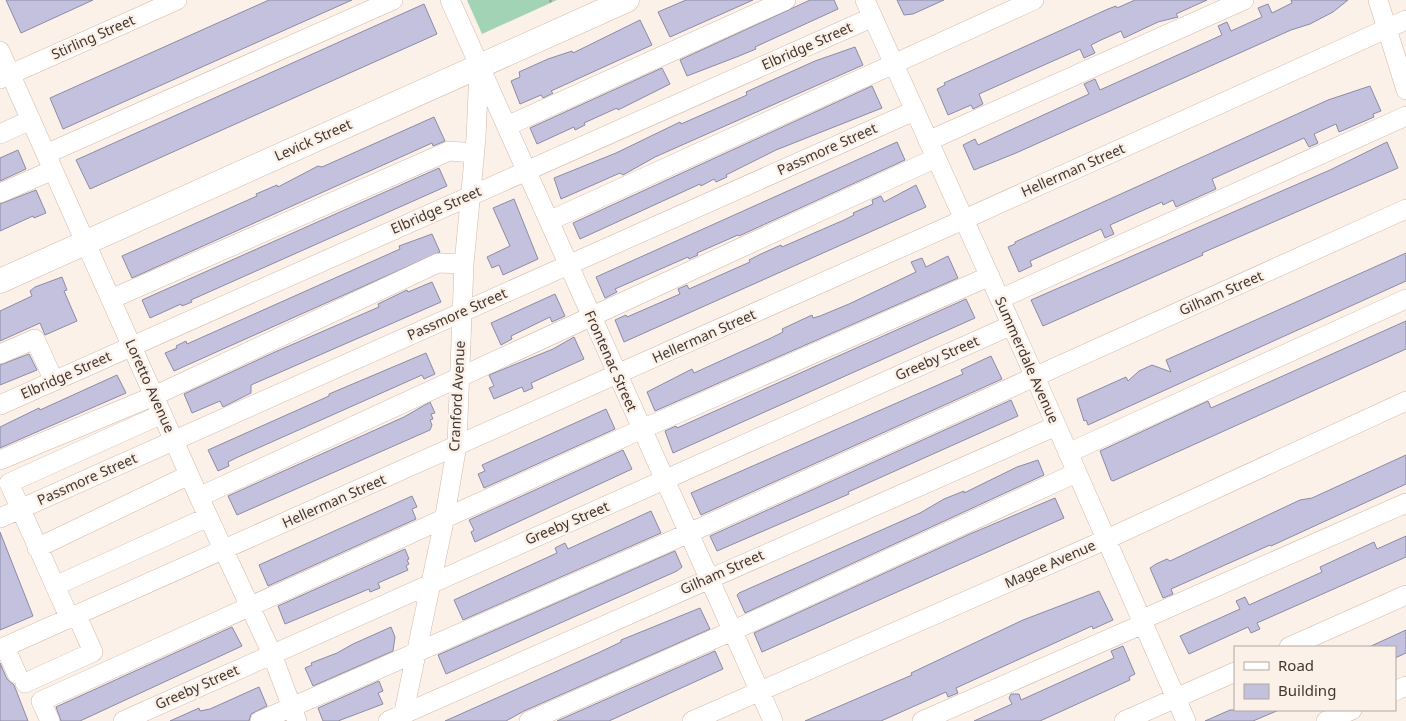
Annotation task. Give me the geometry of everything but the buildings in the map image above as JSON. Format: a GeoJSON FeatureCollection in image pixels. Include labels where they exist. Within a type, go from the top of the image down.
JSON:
{"type":"FeatureCollection","features":[{"type":"Feature","properties":{"kind":"main road","name":"Levick Street"},"geometry":{"type":"LineString","coordinates":[[0,264],[83,234],[278,148],[477,59],[595,0]]}},
{"type":"Feature","properties":{"kind":"main road","name":"Levick Street"},"geometry":{"type":"LineString","coordinates":[[477,59],[627,0]]}},
{"type":"Feature","properties":{"kind":"main road","name":"Levick Street"},"geometry":{"type":"LineString","coordinates":[[0,281],[83,234]]}},
{"type":"Feature","properties":{"kind":"street","name":"Stirling Street"},"geometry":{"type":"LineString","coordinates":[[5,77],[177,0]]}},
{"type":"Feature","properties":{"kind":"street"},"geometry":{"type":"LineString","coordinates":[[0,193],[50,162],[393,0]]}},
{"type":"Feature","properties":{"kind":"street","name":"Frontenac Street"},"geometry":{"type":"LineString","coordinates":[[450,0],[773,721]]}},
{"type":"Feature","properties":{"kind":"street"},"geometry":{"type":"LineString","coordinates":[[507,126],[786,0]]}},
{"type":"Feature","properties":{"kind":"street"},"geometry":{"type":"LineString","coordinates":[[549,221],[1034,0]]}},
{"type":"Feature","properties":{"kind":"street"},"geometry":{"type":"LineString","coordinates":[[928,141],[1244,0]]}},
{"type":"Feature","properties":{"kind":"street"},"geometry":{"type":"LineString","coordinates":[[1378,0],[1406,90]]}},
{"type":"Feature","properties":{"kind":"street","name":"Summerdale Avenue"},"geometry":{"type":"LineString","coordinates":[[869,8],[1000,298],[1186,721]]}},
{"type":"Feature","properties":{"kind":"street","name":"Elbridge Street"},"geometry":{"type":"LineString","coordinates":[[0,405],[526,170],[869,8]]}},
{"type":"Feature","properties":{"kind":"street","name":"Hellerman Street"},"geometry":{"type":"LineString","coordinates":[[2,648],[224,551],[456,445],[965,220],[1406,20]]}},
{"type":"Feature","properties":{"kind":"street","name":"Loretto Avenue"},"geometry":{"type":"LineString","coordinates":[[0,51],[5,77],[31,120],[83,234],[189,475],[272,654],[294,714]]}},
{"type":"Feature","properties":{"kind":"street","name":"Cranford Avenue"},"geometry":{"type":"LineString","coordinates":[[398,719],[431,582],[444,520],[456,445],[464,264],[475,153],[477,59]]}},
{"type":"Feature","properties":{"kind":"street","name":"Passmore Street"},"geometry":{"type":"LineString","coordinates":[[0,518],[914,111]]}},
{"type":"Feature","properties":{"kind":"street"},"geometry":{"type":"LineString","coordinates":[[1000,298],[1406,116]]}},
{"type":"Feature","properties":{"kind":"street"},"geometry":{"type":"LineString","coordinates":[[0,134],[31,120]]}},
{"type":"Feature","properties":{"kind":"street"},"geometry":{"type":"LineString","coordinates":[[111,299],[449,151],[475,153]]}},
{"type":"Feature","properties":{"kind":"street"},"geometry":{"type":"LineString","coordinates":[[199,497],[459,375],[592,317],[936,158]]}},
{"type":"Feature","properties":{"kind":"street","name":"Gilham Street"},"geometry":{"type":"LineString","coordinates":[[260,721],[294,714],[415,654],[689,533],[1406,209]]}},
{"type":"Feature","properties":{"kind":"street"},"geometry":{"type":"LineString","coordinates":[[0,460],[154,396],[438,263],[464,264]]}},
{"type":"Feature","properties":{"kind":"street"},"geometry":{"type":"LineString","coordinates":[[50,721],[41,702],[642,429],[990,276]]}},
{"type":"Feature","properties":{"kind":"street"},"geometry":{"type":"LineString","coordinates":[[1068,453],[1406,299]]}},
{"type":"Feature","properties":{"kind":"street","name":"Greeby Street"},"geometry":{"type":"LineString","coordinates":[[122,721],[1012,325]]}},
{"type":"Feature","properties":{"kind":"street"},"geometry":{"type":"LineString","coordinates":[[0,354],[35,339],[54,381]]}},
{"type":"Feature","properties":{"kind":"street","name":"Magee Avenue"},"geometry":{"type":"LineString","coordinates":[[692,721],[1105,540],[1406,401]]}},
{"type":"Feature","properties":{"kind":"street"},"geometry":{"type":"LineString","coordinates":[[22,681],[93,652],[55,586],[9,483],[162,414]]}},
{"type":"Feature","properties":{"kind":"street","name":"Gilham Street"},"geometry":{"type":"LineString","coordinates":[[398,719],[709,578],[1056,426]]}},
{"type":"Feature","properties":{"kind":"street"},"geometry":{"type":"LineString","coordinates":[[529,721],[732,631],[1076,473]]}},
{"type":"Feature","properties":{"kind":"street"},"geometry":{"type":"LineString","coordinates":[[38,548],[189,475]]}},
{"type":"Feature","properties":{"kind":"street"},"geometry":{"type":"LineString","coordinates":[[922,721],[1406,503]]}},
{"type":"Feature","properties":{"kind":"street"},"geometry":{"type":"LineString","coordinates":[[55,586],[208,517]]}},
{"type":"Feature","properties":{"kind":"street"},"geometry":{"type":"LineString","coordinates":[[1291,646],[1406,595]]}},
{"type":"Feature","properties":{"kind":"street"},"geometry":{"type":"LineString","coordinates":[[2,648],[22,681],[38,721]]}},
{"type":"Feature","properties":{"kind":"street"},"geometry":{"type":"LineString","coordinates":[[1124,721],[1234,672]]}},
{"type":"Feature","properties":{"kind":"street"},"geometry":{"type":"LineString","coordinates":[[1326,721],[1350,711]]}},
{"type":"Feature","properties":{"kind":"path"},"geometry":{"type":"LineString","coordinates":[[550,0],[552,5]]}},
{"type":"Feature","properties":{"kind":"green space"},"geometry":{"type":"Polygon","coordinates":[[[467,0],[557,0],[482,34],[467,0]]]}}]}
